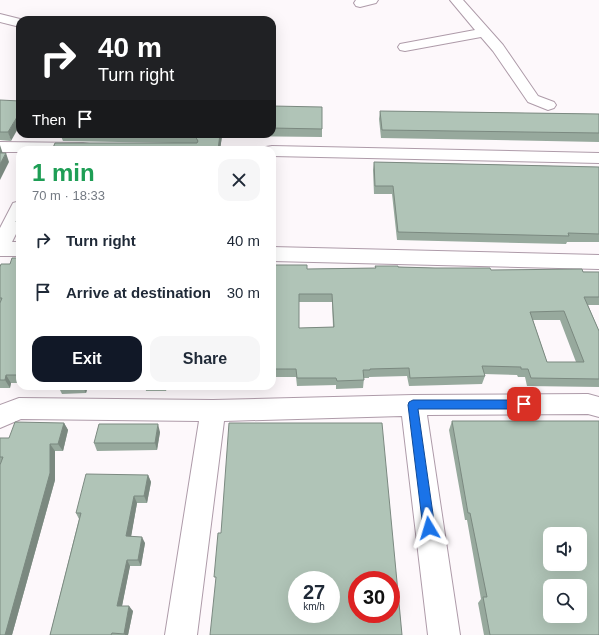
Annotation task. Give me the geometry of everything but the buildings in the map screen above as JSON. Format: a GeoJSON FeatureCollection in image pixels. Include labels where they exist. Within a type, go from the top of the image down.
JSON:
{"type":"FeatureCollection","features":[{"type":"Feature","properties":{"kind":"street"},"geometry":{"type":"LineString","coordinates":[[456,0],[498,48],[533,99],[548,105]]}},
{"type":"Feature","properties":{"kind":"street"},"geometry":{"type":"LineString","coordinates":[[0,18],[16,22]]}},
{"type":"Feature","properties":{"kind":"street"},"geometry":{"type":"LineString","coordinates":[[405,47],[484,32]]}},
{"type":"Feature","properties":{"kind":"street"},"geometry":{"type":"LineString","coordinates":[[0,147],[16,148]]}},
{"type":"Feature","properties":{"kind":"street"},"geometry":{"type":"LineString","coordinates":[[276,151],[599,158]]}},
{"type":"Feature","properties":{"kind":"street"},"geometry":{"type":"LineString","coordinates":[[16,215],[0,248],[16,249]]}},
{"type":"Feature","properties":{"kind":"street"},"geometry":{"type":"LineString","coordinates":[[276,254],[599,262]]}},
{"type":"Feature","properties":{"kind":"street"},"geometry":{"type":"LineString","coordinates":[[0,417],[19,408],[213,411],[413,405],[588,404],[599,407]]}},
{"type":"Feature","properties":{"kind":"street"},"geometry":{"type":"LineString","coordinates":[[413,405],[444,635]]}},
{"type":"Feature","properties":{"kind":"street"},"geometry":{"type":"LineString","coordinates":[[181,635],[213,411]]}},
{"type":"Feature","properties":{"kind":"route"},"geometry":{"type":"LineString","coordinates":[[429,528],[413,405],[524,404]]}}]}
